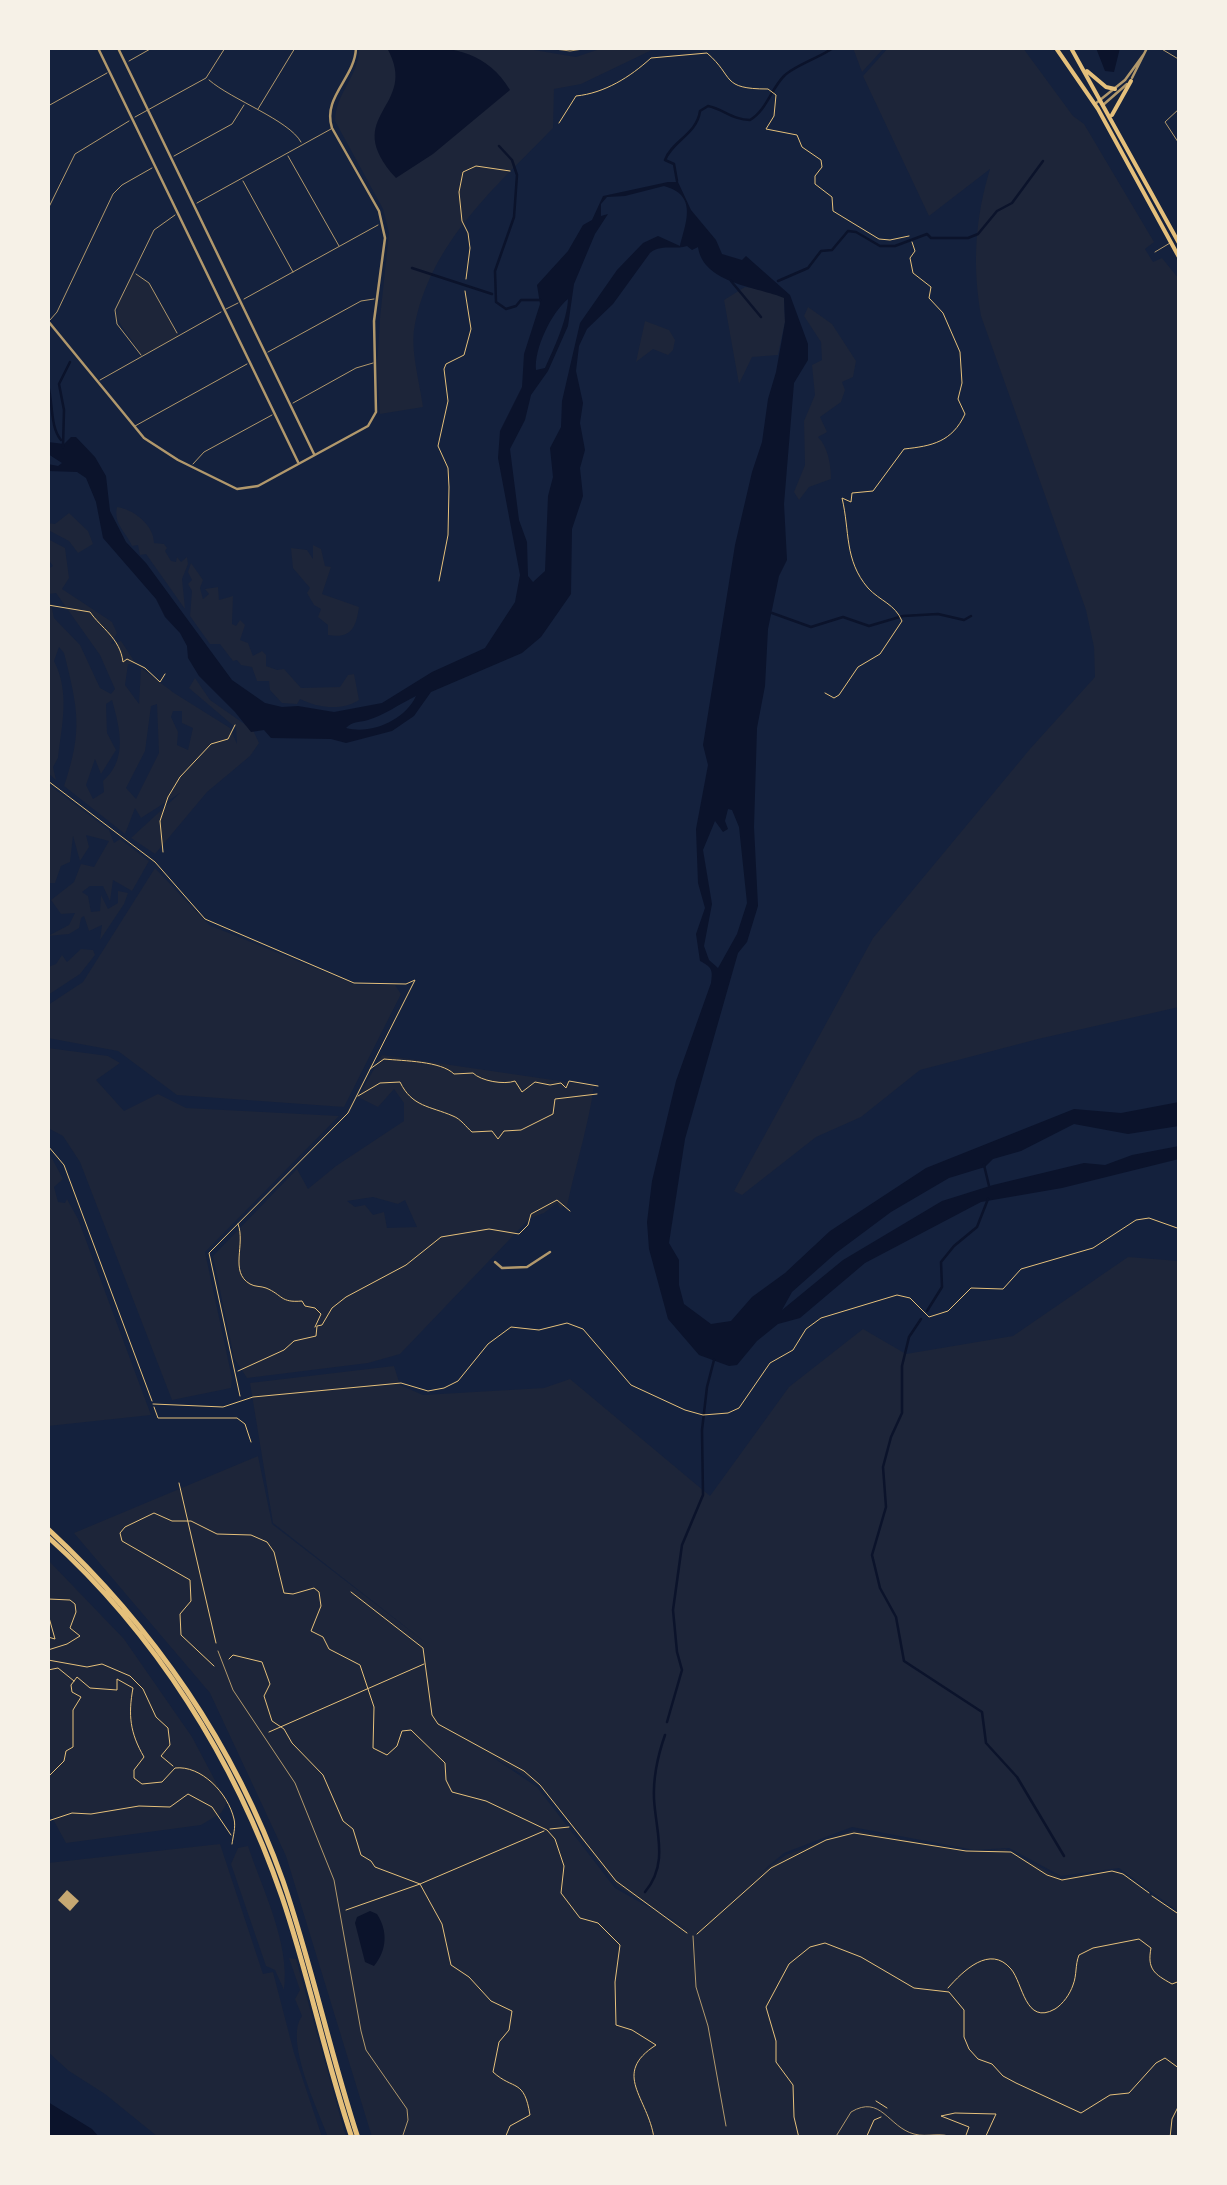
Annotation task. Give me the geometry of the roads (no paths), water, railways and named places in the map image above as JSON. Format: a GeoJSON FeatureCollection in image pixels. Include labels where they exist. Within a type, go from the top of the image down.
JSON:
{"type":"FeatureCollection","features":[{"type":"Feature","properties":{"kind":"highway"},"geometry":{"type":"LineString","coordinates":[[48,1529],[155,1646],[200,1710],[238,1778],[284,1886],[355,2138]]}},
{"type":"Feature","properties":{"kind":"highway"},"geometry":{"type":"LineString","coordinates":[[48,1537],[152,1650],[198,1717],[237,1788],[283,1900],[355,2138]]}},
{"type":"Feature","properties":{"kind":"main road"},"geometry":{"type":"LineString","coordinates":[[1056,48],[1096,106],[1175,243]]}},
{"type":"Feature","properties":{"kind":"main road"},"geometry":{"type":"LineString","coordinates":[[1070,48],[1103,102],[1180,259]]}},
{"type":"Feature","properties":{"kind":"main road"},"geometry":{"type":"LineString","coordinates":[[1083,68],[1116,89]]}},
{"type":"Feature","properties":{"kind":"main road"},"geometry":{"type":"LineString","coordinates":[[1111,118],[1131,80]]}},
{"type":"Feature","properties":{"kind":"street"},"geometry":{"type":"LineString","coordinates":[[98,48],[299,464]]}},
{"type":"Feature","properties":{"kind":"street"},"geometry":{"type":"LineString","coordinates":[[118,48],[314,455]]}},
{"type":"Feature","properties":{"kind":"street"},"geometry":{"type":"LineString","coordinates":[[126,62],[152,48]]}},
{"type":"Feature","properties":{"kind":"street"},"geometry":{"type":"LineString","coordinates":[[48,209],[80,149],[206,78],[224,48]]}},
{"type":"Feature","properties":{"kind":"street"},"geometry":{"type":"LineString","coordinates":[[256,111],[295,48]]}},
{"type":"Feature","properties":{"kind":"street"},"geometry":{"type":"LineString","coordinates":[[155,166],[122,184],[114,194],[58,312],[48,321],[134,427],[160,450],[237,489],[247,489],[368,426],[373,419],[376,299],[385,238],[383,223],[332,128],[329,110],[354,64],[356,48]]}},
{"type":"Feature","properties":{"kind":"street"},"geometry":{"type":"LineString","coordinates":[[547,48],[590,48]]}},
{"type":"Feature","properties":{"kind":"street"},"geometry":{"type":"LineString","coordinates":[[1160,48],[1180,60]]}},
{"type":"Feature","properties":{"kind":"street"},"geometry":{"type":"LineString","coordinates":[[1096,106],[1131,80],[1146,50]]}},
{"type":"Feature","properties":{"kind":"street"},"geometry":{"type":"LineString","coordinates":[[1103,102],[1146,50]]}},
{"type":"Feature","properties":{"kind":"street"},"geometry":{"type":"LineString","coordinates":[[48,106],[110,72]]}},
{"type":"Feature","properties":{"kind":"street"},"geometry":{"type":"LineString","coordinates":[[206,78],[292,130],[302,144]]}},
{"type":"Feature","properties":{"kind":"street"},"geometry":{"type":"LineString","coordinates":[[171,157],[232,124],[244,104]]}},
{"type":"Feature","properties":{"kind":"street"},"geometry":{"type":"LineString","coordinates":[[1180,108],[1164,122],[1180,146]]}},
{"type":"Feature","properties":{"kind":"street"},"geometry":{"type":"LineString","coordinates":[[194,205],[332,128]]}},
{"type":"Feature","properties":{"kind":"street"},"geometry":{"type":"LineString","coordinates":[[287,153],[339,246]]}},
{"type":"Feature","properties":{"kind":"street"},"geometry":{"type":"LineString","coordinates":[[241,178],[293,272]]}},
{"type":"Feature","properties":{"kind":"street"},"geometry":{"type":"LineString","coordinates":[[142,356],[117,324],[115,310],[154,230],[178,214]]}},
{"type":"Feature","properties":{"kind":"street"},"geometry":{"type":"LineString","coordinates":[[97,381],[383,223]]}},
{"type":"Feature","properties":{"kind":"street"},"geometry":{"type":"LineString","coordinates":[[1155,252],[1175,243]]}},
{"type":"Feature","properties":{"kind":"street"},"geometry":{"type":"LineString","coordinates":[[133,273],[149,283],[178,336]]}},
{"type":"Feature","properties":{"kind":"street"},"geometry":{"type":"LineString","coordinates":[[266,353],[361,301],[376,299]]}},
{"type":"Feature","properties":{"kind":"street"},"geometry":{"type":"LineString","coordinates":[[134,427],[250,362]]}},
{"type":"Feature","properties":{"kind":"street"},"geometry":{"type":"LineString","coordinates":[[290,404],[356,368],[373,363]]}},
{"type":"Feature","properties":{"kind":"street"},"geometry":{"type":"LineString","coordinates":[[191,466],[204,452],[274,413]]}},
{"type":"Feature","properties":{"kind":"street"},"geometry":{"type":"LineString","coordinates":[[494,1262],[502,1268],[527,1267],[550,1252]]}},
{"type":"Feature","properties":{"kind":"street"},"geometry":{"type":"LineString","coordinates":[[218,1651],[233,1690],[296,1783],[334,1880],[360,2031],[366,2050],[406,2110],[408,2120],[402,2138]]}},
{"type":"Feature","properties":{"kind":"street"},"geometry":{"type":"LineString","coordinates":[[693,1936],[696,1988],[708,2026],[726,2126]]}},
{"type":"Feature","properties":{"kind":"street"},"geometry":{"type":"LineString","coordinates":[[835,2138],[846,2118],[860,2107],[876,2107],[914,2134],[954,2138]]}},
{"type":"Feature","properties":{"kind":"waterway"},"geometry":{"type":"LineString","coordinates":[[677,181],[674,164],[665,160],[694,126],[700,111],[708,106],[750,120],[784,76],[833,48]]}},
{"type":"Feature","properties":{"kind":"waterway"},"geometry":{"type":"LineString","coordinates":[[499,146],[512,160],[517,175],[514,217],[495,271],[496,302],[506,309],[521,300],[540,300]]}},
{"type":"Feature","properties":{"kind":"waterway"},"geometry":{"type":"LineString","coordinates":[[778,281],[808,268],[821,251],[832,250],[848,231],[880,246],[895,246],[927,234],[931,238],[968,238],[978,234],[997,211],[1012,203],[1043,161]]}},
{"type":"Feature","properties":{"kind":"waterway"},"geometry":{"type":"LineString","coordinates":[[412,268],[492,294]]}},
{"type":"Feature","properties":{"kind":"waterway"},"geometry":{"type":"LineString","coordinates":[[731,281],[761,317]]}},
{"type":"Feature","properties":{"kind":"waterway"},"geometry":{"type":"LineString","coordinates":[[63,447],[64,410],[59,384],[70,362]]}},
{"type":"Feature","properties":{"kind":"waterway"},"geometry":{"type":"LineString","coordinates":[[48,385],[53,421],[61,440]]}},
{"type":"Feature","properties":{"kind":"waterway"},"geometry":{"type":"LineString","coordinates":[[772,613],[811,627],[843,617],[869,626],[903,616],[938,614],[964,620],[971,616]]}},
{"type":"Feature","properties":{"kind":"waterway"},"geometry":{"type":"LineString","coordinates":[[984,1165],[989,1186]]}},
{"type":"Feature","properties":{"kind":"waterway"},"geometry":{"type":"LineString","coordinates":[[927,1311],[942,1287],[941,1262],[977,1227],[988,1199]]}},
{"type":"Feature","properties":{"kind":"waterway"},"geometry":{"type":"LineString","coordinates":[[921,1319],[909,1337],[902,1366],[902,1413],[883,1467],[886,1507],[872,1555],[880,1588],[896,1617],[904,1661],[982,1712],[986,1743],[1017,1777],[1064,1856]]}},
{"type":"Feature","properties":{"kind":"waterway"},"geometry":{"type":"LineString","coordinates":[[667,1722],[682,1670],[673,1610],[682,1545],[703,1495],[702,1430],[714,1360]]}},
{"type":"Feature","properties":{"kind":"waterway"},"geometry":{"type":"LineString","coordinates":[[645,1892],[659,1859],[654,1791],[665,1735]]}}]}
